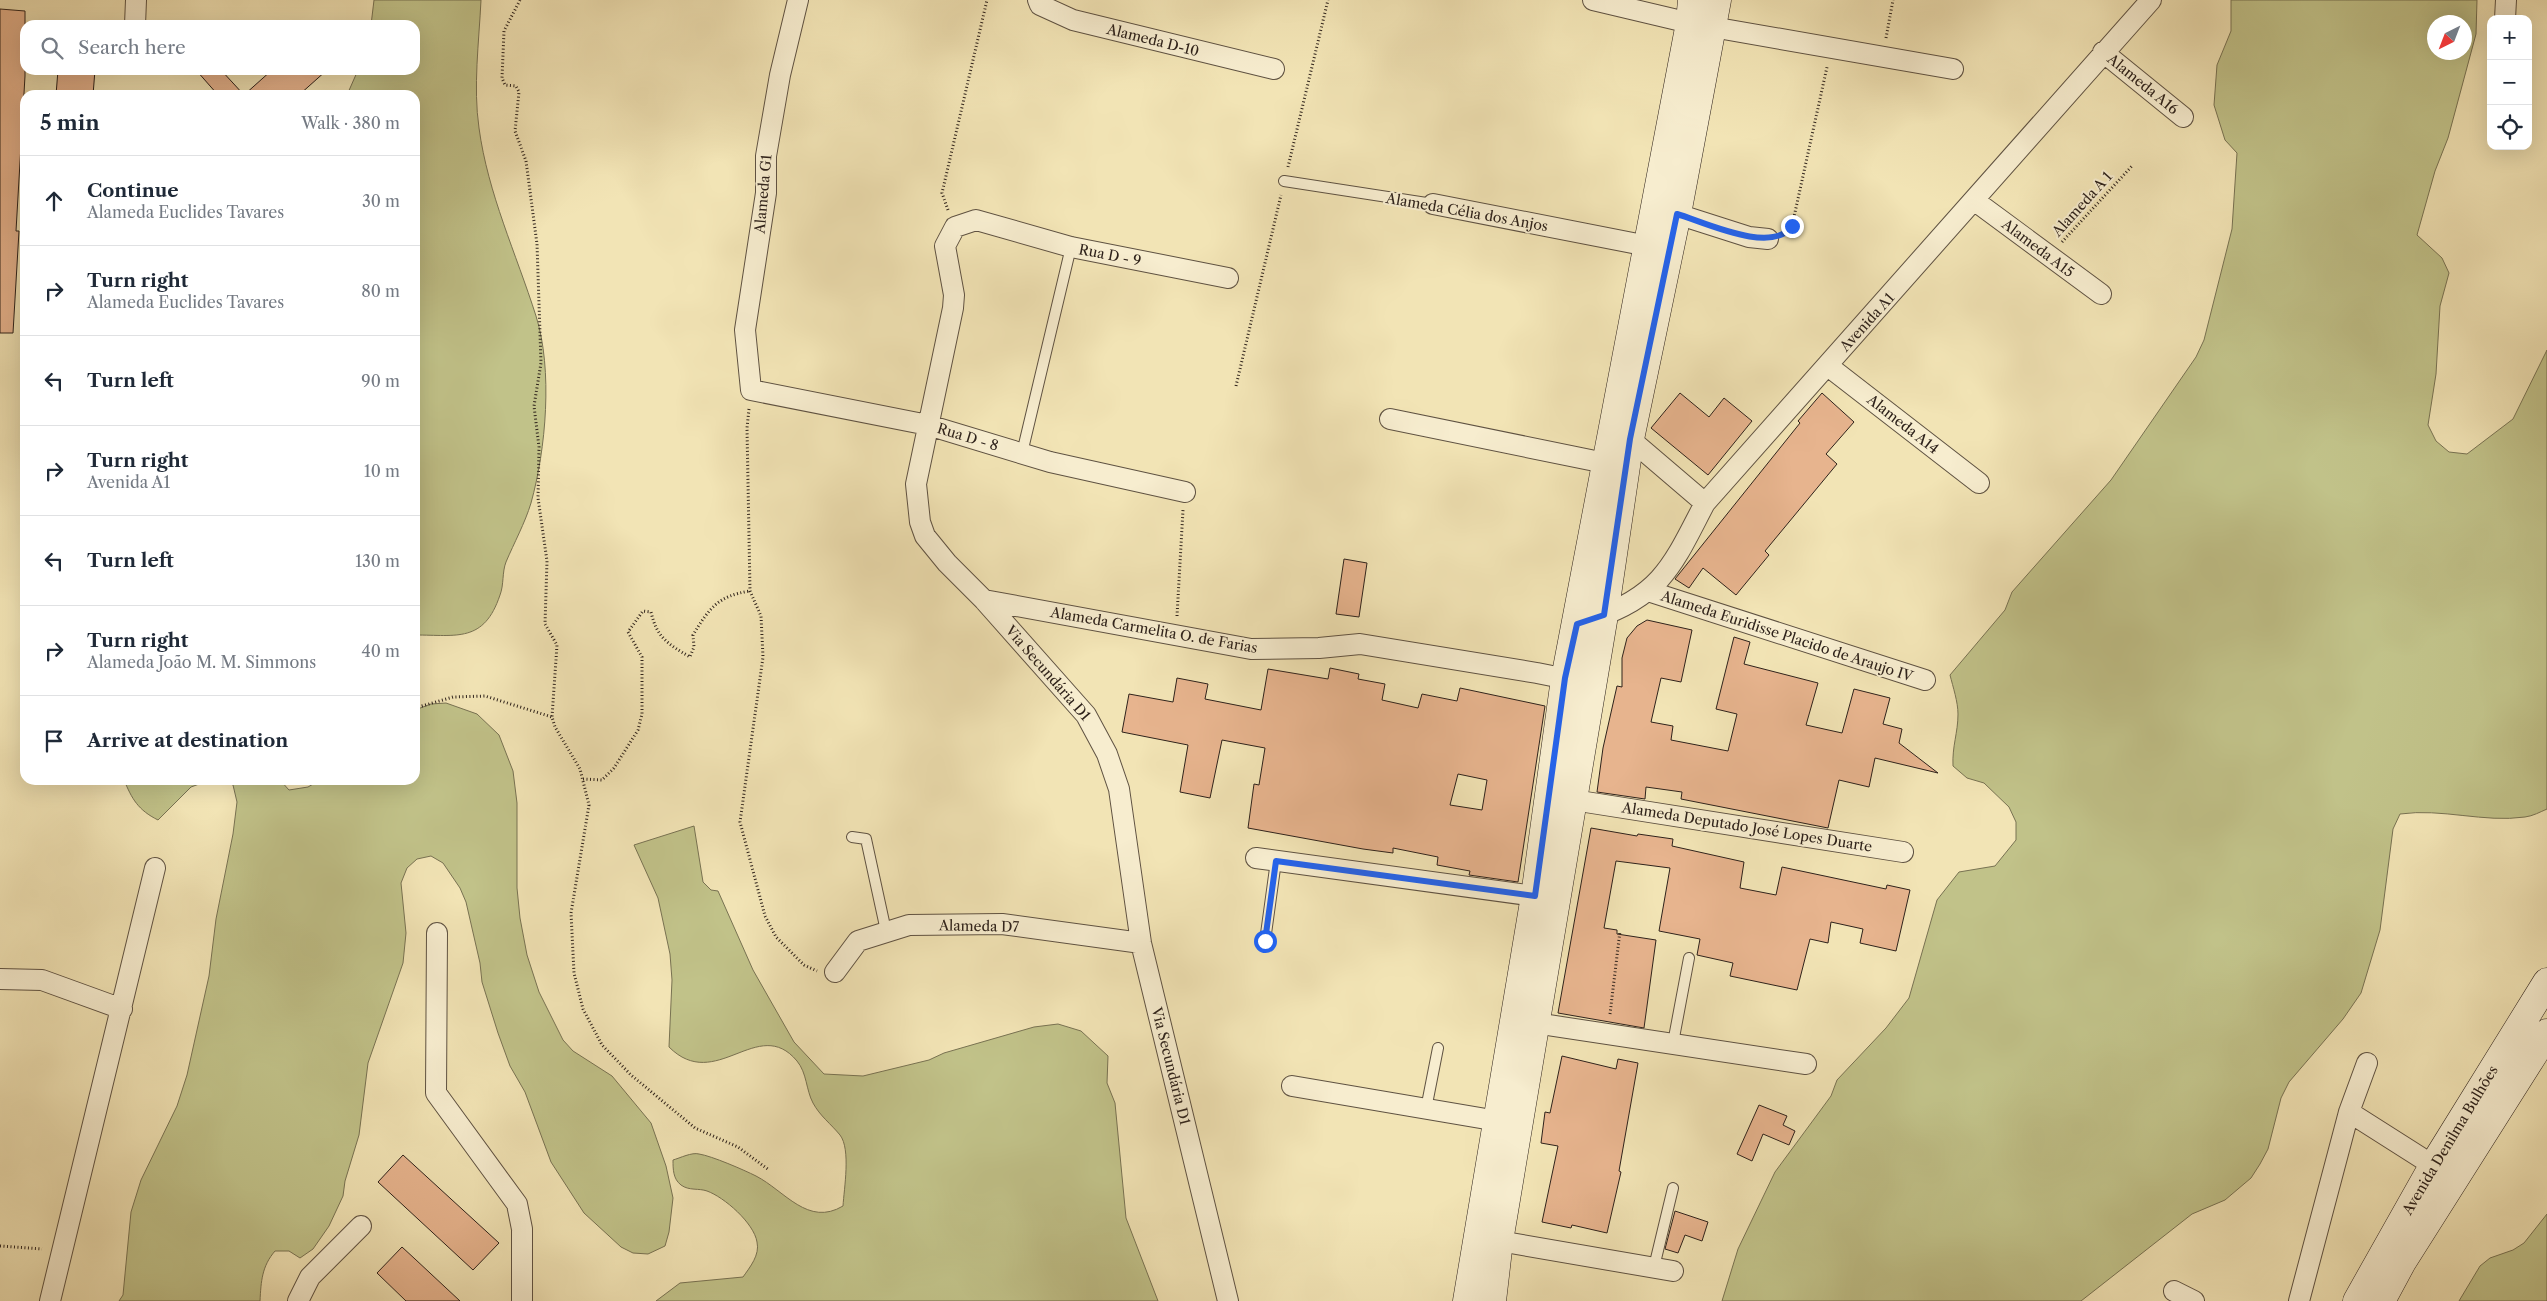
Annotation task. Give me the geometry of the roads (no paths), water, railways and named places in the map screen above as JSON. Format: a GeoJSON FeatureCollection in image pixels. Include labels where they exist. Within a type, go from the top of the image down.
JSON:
{"type":"FeatureCollection","features":[{"type":"Feature","properties":{"kind":"street"},"geometry":{"type":"LineString","coordinates":[[135,20],[136,0]]}},
{"type":"Feature","properties":{"kind":"street","name":"Alameda G1"},"geometry":{"type":"LineString","coordinates":[[750,390],[745,330],[766,193],[766,156],[780,75],[798,0]]}},
{"type":"Feature","properties":{"kind":"street","name":"Alameda D-10"},"geometry":{"type":"LineString","coordinates":[[1038,0],[1040,5],[1074,20],[1274,69]]}},
{"type":"Feature","properties":{"kind":"street"},"geometry":{"type":"LineString","coordinates":[[1593,0],[1698,17],[1882,58],[1953,69]]}},
{"type":"Feature","properties":{"kind":"street"},"geometry":{"type":"LineString","coordinates":[[1467,1301],[1535,896],[1565,678],[1577,624],[1605,463],[1648,246],[1698,17],[1717,0]]}},
{"type":"Feature","properties":{"kind":"street","name":"Avenida A1"},"geometry":{"type":"LineString","coordinates":[[1577,624],[1604,615],[1648,591],[1671,567],[1705,503],[1975,201],[2150,0]]}},
{"type":"Feature","properties":{"kind":"street"},"geometry":{"type":"LineString","coordinates":[[2505,15],[2506,0]]}},
{"type":"Feature","properties":{"kind":"street"},"geometry":{"type":"LineString","coordinates":[[1492,1301],[1499,1241],[1535,1023],[1581,801],[1591,684],[1604,615],[1630,439],[1677,214],[1698,17]]}},
{"type":"Feature","properties":{"kind":"street","name":"Alameda A16"},"geometry":{"type":"LineString","coordinates":[[2103,52],[2183,117]]}},
{"type":"Feature","properties":{"kind":"street","name":"Alameda A15"},"geometry":{"type":"LineString","coordinates":[[1975,201],[2048,257],[2101,294]]}},
{"type":"Feature","properties":{"kind":"street","name":"Alameda Célia dos Anjos"},"geometry":{"type":"LineString","coordinates":[[1433,204],[1648,246]]}},
{"type":"Feature","properties":{"kind":"street"},"geometry":{"type":"LineString","coordinates":[[1677,214],[1749,237],[1768,239]]}},
{"type":"Feature","properties":{"kind":"street","name":"Via Secundária D1"},"geometry":{"type":"LineString","coordinates":[[994,225],[976,220],[955,227],[945,246],[954,295],[953,308],[916,484],[920,522],[925,536],[947,563],[984,600],[1086,715],[1107,754],[1119,790],[1141,943],[1228,1301]]}},
{"type":"Feature","properties":{"kind":"street","name":"Rua D - 9"},"geometry":{"type":"LineString","coordinates":[[994,225],[1071,247],[1228,278]]}},
{"type":"Feature","properties":{"kind":"street","name":"Alameda A14"},"geometry":{"type":"LineString","coordinates":[[1828,366],[1979,483]]}},
{"type":"Feature","properties":{"kind":"street","name":"Rua D - 8"},"geometry":{"type":"LineString","coordinates":[[750,390],[928,425],[1050,462],[1185,492]]}},
{"type":"Feature","properties":{"kind":"street"},"geometry":{"type":"LineString","coordinates":[[1390,419],[1605,463]]}},
{"type":"Feature","properties":{"kind":"street"},"geometry":{"type":"LineString","coordinates":[[1630,439],[1705,503]]}},
{"type":"Feature","properties":{"kind":"street","name":"Alameda Euridisse Placido de Araujo IV"},"geometry":{"type":"LineString","coordinates":[[1648,591],[1925,680]]}},
{"type":"Feature","properties":{"kind":"street","name":"Alameda Carmelita O. de Farias"},"geometry":{"type":"LineString","coordinates":[[984,600],[1251,649],[1319,648],[1360,644],[1591,684]]}},
{"type":"Feature","properties":{"kind":"street","name":"Alameda Deputado José Lopes Duarte"},"geometry":{"type":"LineString","coordinates":[[1581,801],[1903,852]]}},
{"type":"Feature","properties":{"kind":"street"},"geometry":{"type":"LineString","coordinates":[[1256,858],[1535,896]]}},
{"type":"Feature","properties":{"kind":"street"},"geometry":{"type":"LineString","coordinates":[[50,1301],[64,1251],[155,868]]}},
{"type":"Feature","properties":{"kind":"street","name":"Alameda D7"},"geometry":{"type":"LineString","coordinates":[[835,972],[858,941],[909,925],[1002,924],[1141,943]]}},
{"type":"Feature","properties":{"kind":"street"},"geometry":{"type":"LineString","coordinates":[[437,933],[436,1093],[517,1204],[522,1229],[522,1301]]}},
{"type":"Feature","properties":{"kind":"street"},"geometry":{"type":"LineString","coordinates":[[0,980],[42,980],[122,1009]]}},
{"type":"Feature","properties":{"kind":"street","name":"Avenida Denilma Bulhões"},"geometry":{"type":"LineString","coordinates":[[2381,1301],[2402,1262],[2444,1173],[2547,982]]}},
{"type":"Feature","properties":{"kind":"street"},"geometry":{"type":"LineString","coordinates":[[1535,1023],[1673,1043],[1729,1054],[1806,1064]]}},
{"type":"Feature","properties":{"kind":"street","name":"Avenida Denilma Bulhões"},"geometry":{"type":"LineString","coordinates":[[2357,1301],[2444,1173],[2547,1033]]}},
{"type":"Feature","properties":{"kind":"street"},"geometry":{"type":"LineString","coordinates":[[2299,1301],[2349,1112],[2367,1063]]}},
{"type":"Feature","properties":{"kind":"street"},"geometry":{"type":"LineString","coordinates":[[1292,1086],[1498,1121]]}},
{"type":"Feature","properties":{"kind":"street"},"geometry":{"type":"LineString","coordinates":[[2349,1112],[2444,1173]]}},
{"type":"Feature","properties":{"kind":"street"},"geometry":{"type":"LineString","coordinates":[[298,1301],[310,1277],[361,1226]]}},
{"type":"Feature","properties":{"kind":"street"},"geometry":{"type":"LineString","coordinates":[[1499,1241],[1663,1269]]}},
{"type":"Feature","properties":{"kind":"street"},"geometry":{"type":"LineString","coordinates":[[2174,1291],[2194,1301]]}},
{"type":"Feature","properties":{"kind":"lane","name":"Alameda Célia dos Anjos"},"geometry":{"type":"LineString","coordinates":[[1284,182],[1433,204]]}},
{"type":"Feature","properties":{"kind":"lane"},"geometry":{"type":"LineString","coordinates":[[1022,453],[1071,247]]}},
{"type":"Feature","properties":{"kind":"lane"},"geometry":{"type":"LineString","coordinates":[[852,837],[866,839],[886,931]]}},
{"type":"Feature","properties":{"kind":"lane"},"geometry":{"type":"LineString","coordinates":[[1265,941],[1276,861]]}},
{"type":"Feature","properties":{"kind":"lane"},"geometry":{"type":"LineString","coordinates":[[1673,1043],[1689,958]]}},
{"type":"Feature","properties":{"kind":"lane"},"geometry":{"type":"LineString","coordinates":[[1426,1109],[1438,1048]]}},
{"type":"Feature","properties":{"kind":"lane"},"geometry":{"type":"LineString","coordinates":[[1663,1269],[1673,1188]]}}]}
